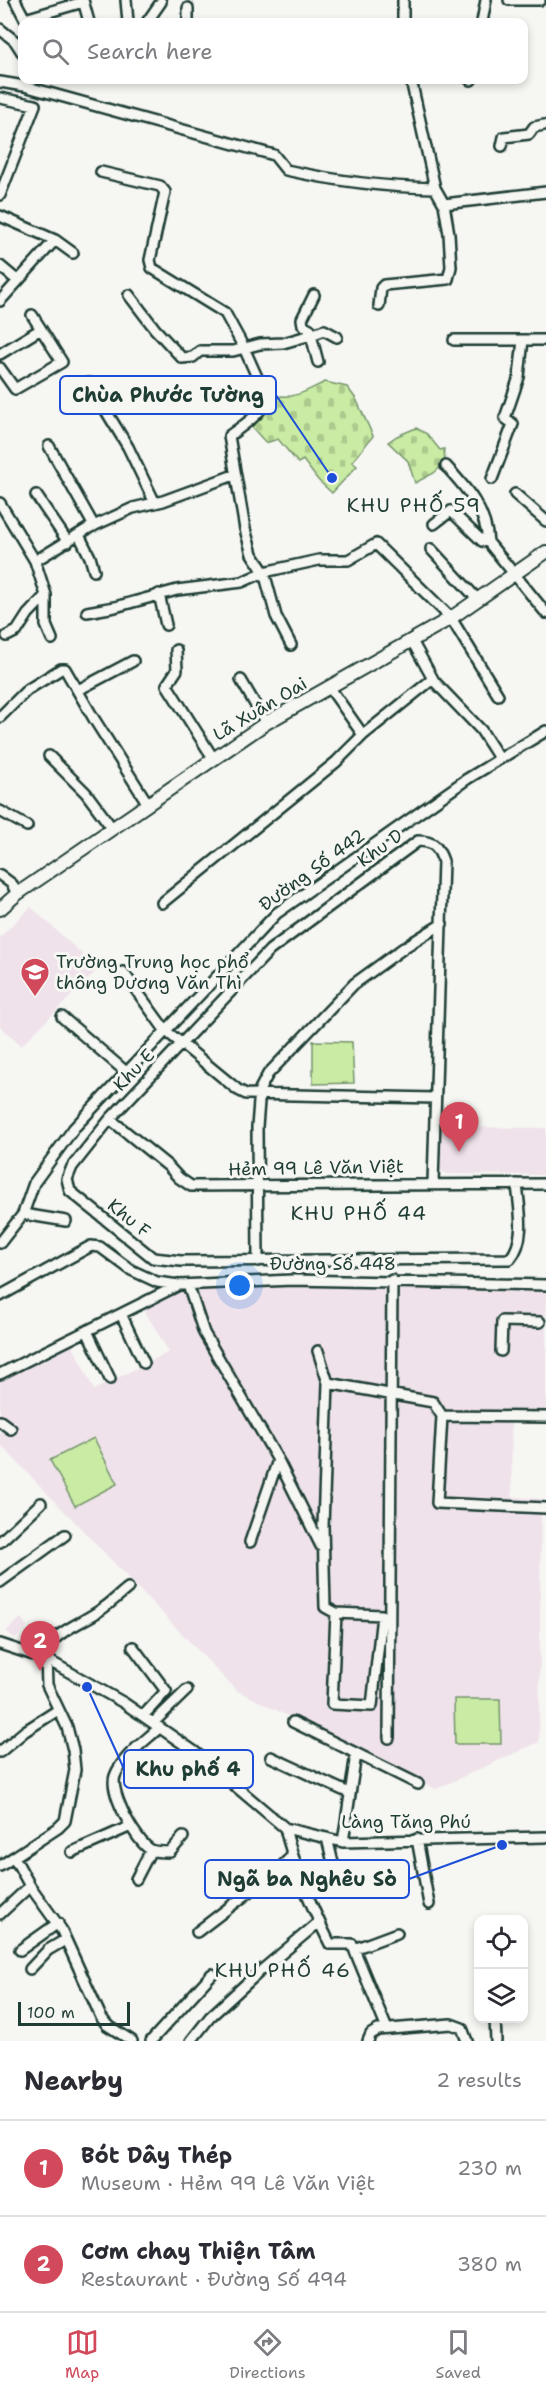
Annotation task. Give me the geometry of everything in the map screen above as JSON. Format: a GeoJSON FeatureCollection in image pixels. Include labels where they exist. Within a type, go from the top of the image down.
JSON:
{"type":"FeatureCollection","features":[{"type":"Feature","properties":{"kind":"main road","name":"Lã Xuân Oai"},"geometry":{"type":"LineString","coordinates":[[0,909],[17,894],[266,723],[450,618],[546,552]]}},
{"type":"Feature","properties":{"kind":"street"},"geometry":{"type":"LineString","coordinates":[[15,0],[24,18]]}},
{"type":"Feature","properties":{"kind":"street"},"geometry":{"type":"LineString","coordinates":[[126,0],[128,18]]}},
{"type":"Feature","properties":{"kind":"street"},"geometry":{"type":"LineString","coordinates":[[403,0],[403,18]]}},
{"type":"Feature","properties":{"kind":"street"},"geometry":{"type":"LineString","coordinates":[[483,18],[486,0]]}},
{"type":"Feature","properties":{"kind":"street"},"geometry":{"type":"LineString","coordinates":[[509,0],[540,0]]}},
{"type":"Feature","properties":{"kind":"street"},"geometry":{"type":"LineString","coordinates":[[28,18],[83,1],[88,18]]}},
{"type":"Feature","properties":{"kind":"street"},"geometry":{"type":"LineString","coordinates":[[150,18],[161,2]]}},
{"type":"Feature","properties":{"kind":"street"},"geometry":{"type":"LineString","coordinates":[[188,8],[188,18]]}},
{"type":"Feature","properties":{"kind":"street"},"geometry":{"type":"LineString","coordinates":[[0,29],[18,46]]}},
{"type":"Feature","properties":{"kind":"street"},"geometry":{"type":"LineString","coordinates":[[0,82],[18,83]]}},
{"type":"Feature","properties":{"kind":"street"},"geometry":{"type":"LineString","coordinates":[[29,84],[274,154],[286,170],[344,182],[397,188],[435,188]]}},
{"type":"Feature","properties":{"kind":"street"},"geometry":{"type":"LineString","coordinates":[[379,306],[381,288],[384,285],[448,279],[451,267],[444,204],[435,188],[412,84]]}},
{"type":"Feature","properties":{"kind":"street"},"geometry":{"type":"LineString","coordinates":[[0,98],[35,105],[0,195]]}},
{"type":"Feature","properties":{"kind":"street"},"geometry":{"type":"LineString","coordinates":[[502,146],[504,137],[529,134],[534,127],[544,125]]}},
{"type":"Feature","properties":{"kind":"street"},"geometry":{"type":"LineString","coordinates":[[100,172],[160,186],[165,192],[150,260],[152,268],[225,313],[266,397],[266,402],[258,412],[229,436],[234,475],[252,554],[264,572],[276,616],[291,645]]}},
{"type":"Feature","properties":{"kind":"street"},"geometry":{"type":"LineString","coordinates":[[444,204],[546,192]]}},
{"type":"Feature","properties":{"kind":"street"},"geometry":{"type":"LineString","coordinates":[[0,216],[55,240],[73,253]]}},
{"type":"Feature","properties":{"kind":"street"},"geometry":{"type":"LineString","coordinates":[[0,301],[55,240]]}},
{"type":"Feature","properties":{"kind":"street"},"geometry":{"type":"LineString","coordinates":[[0,266],[18,281]]}},
{"type":"Feature","properties":{"kind":"street"},"geometry":{"type":"LineString","coordinates":[[129,295],[155,329],[182,358],[193,357],[200,351],[233,351],[260,344],[283,343],[324,330],[337,337]]}},
{"type":"Feature","properties":{"kind":"street"},"geometry":{"type":"LineString","coordinates":[[314,295],[302,319],[303,325],[310,329],[318,362]]}},
{"type":"Feature","properties":{"kind":"street"},"geometry":{"type":"LineString","coordinates":[[0,369],[15,389],[62,362],[32,315]]}},
{"type":"Feature","properties":{"kind":"street"},"geometry":{"type":"LineString","coordinates":[[0,354],[41,329]]}},
{"type":"Feature","properties":{"kind":"street"},"geometry":{"type":"LineString","coordinates":[[454,340],[546,340]]}},
{"type":"Feature","properties":{"kind":"street"},"geometry":{"type":"LineString","coordinates":[[492,479],[513,424],[505,418],[519,377],[523,340]]}},
{"type":"Feature","properties":{"kind":"street"},"geometry":{"type":"LineString","coordinates":[[89,383],[128,447],[155,503]]}},
{"type":"Feature","properties":{"kind":"street"},"geometry":{"type":"LineString","coordinates":[[49,446],[94,526]]}},
{"type":"Feature","properties":{"kind":"street"},"geometry":{"type":"LineString","coordinates":[[446,466],[469,491],[487,529],[488,542],[513,574],[542,600],[546,613]]}},
{"type":"Feature","properties":{"kind":"street"},"geometry":{"type":"LineString","coordinates":[[35,561],[94,526],[133,508],[155,503],[234,475]]}},
{"type":"Feature","properties":{"kind":"street"},"geometry":{"type":"LineString","coordinates":[[515,494],[546,521]]}},
{"type":"Feature","properties":{"kind":"street"},"geometry":{"type":"LineString","coordinates":[[36,495],[68,542]]}},
{"type":"Feature","properties":{"kind":"street"},"geometry":{"type":"LineString","coordinates":[[0,503],[35,561],[46,596],[46,625],[52,639]]}},
{"type":"Feature","properties":{"kind":"street"},"geometry":{"type":"LineString","coordinates":[[434,524],[451,511],[482,542],[488,542]]}},
{"type":"Feature","properties":{"kind":"street"},"geometry":{"type":"LineString","coordinates":[[79,535],[94,571]]}},
{"type":"Feature","properties":{"kind":"street"},"geometry":{"type":"LineString","coordinates":[[87,612],[115,607],[159,594],[242,582],[264,572],[319,560],[348,560],[376,543],[450,618],[498,695]]}},
{"type":"Feature","properties":{"kind":"street"},"geometry":{"type":"LineString","coordinates":[[431,549],[478,600]]}},
{"type":"Feature","properties":{"kind":"street"},"geometry":{"type":"LineString","coordinates":[[159,594],[166,625]]}},
{"type":"Feature","properties":{"kind":"street"},"geometry":{"type":"LineString","coordinates":[[7,636],[17,631],[28,614],[46,596]]}},
{"type":"Feature","properties":{"kind":"street"},"geometry":{"type":"LineString","coordinates":[[412,641],[434,681],[481,730],[500,758]]}},
{"type":"Feature","properties":{"kind":"street"},"geometry":{"type":"LineString","coordinates":[[176,650],[177,670],[167,685],[213,758]]}},
{"type":"Feature","properties":{"kind":"street"},"geometry":{"type":"LineString","coordinates":[[78,690],[133,661]]}},
{"type":"Feature","properties":{"kind":"street"},"geometry":{"type":"LineString","coordinates":[[0,717],[27,690],[61,669],[65,669],[148,804]]}},
{"type":"Feature","properties":{"kind":"street"},"geometry":{"type":"LineString","coordinates":[[241,680],[266,723]]}},
{"type":"Feature","properties":{"kind":"street"},"geometry":{"type":"LineString","coordinates":[[162,903],[336,762],[363,735],[429,682],[434,681]]}},
{"type":"Feature","properties":{"kind":"street"},"geometry":{"type":"LineString","coordinates":[[330,688],[363,735]]}},
{"type":"Feature","properties":{"kind":"street","name":"Đường Số 442"},"geometry":{"type":"LineString","coordinates":[[0,1243],[23,1214],[34,1183],[74,1128],[277,913],[500,758],[546,731]]}},
{"type":"Feature","properties":{"kind":"street"},"geometry":{"type":"LineString","coordinates":[[49,756],[86,793],[112,828]]}},
{"type":"Feature","properties":{"kind":"street"},"geometry":{"type":"LineString","coordinates":[[0,811],[27,826]]}},
{"type":"Feature","properties":{"kind":"street","name":"Khu D"},"geometry":{"type":"LineString","coordinates":[[182,1045],[275,945],[418,841],[431,842],[437,847],[443,861],[442,924]]}},
{"type":"Feature","properties":{"kind":"street"},"geometry":{"type":"LineString","coordinates":[[0,875],[12,884],[17,894]]}},
{"type":"Feature","properties":{"kind":"street"},"geometry":{"type":"LineString","coordinates":[[258,1261],[257,1184],[260,1094],[268,1074],[342,995],[405,947],[442,924]]}},
{"type":"Feature","properties":{"kind":"street"},"geometry":{"type":"LineString","coordinates":[[433,1183],[442,924]]}},
{"type":"Feature","properties":{"kind":"street"},"geometry":{"type":"LineString","coordinates":[[123,972],[165,1030],[238,1090],[246,1094],[435,1098]]}},
{"type":"Feature","properties":{"kind":"street"},"geometry":{"type":"LineString","coordinates":[[62,1017],[126,1072]]}},
{"type":"Feature","properties":{"kind":"street","name":"Khu E"},"geometry":{"type":"LineString","coordinates":[[110,1119],[182,1045]]}},
{"type":"Feature","properties":{"kind":"street","name":"Hẻm 99 Lê Văn Việt"},"geometry":{"type":"LineString","coordinates":[[110,1119],[191,1186],[546,1184]]}},
{"type":"Feature","properties":{"kind":"street","name":"Khu F"},"geometry":{"type":"LineString","coordinates":[[110,1119],[68,1172],[66,1179],[70,1191],[153,1258],[181,1261],[510,1259],[516,1252],[521,1237],[517,1184]]}},
{"type":"Feature","properties":{"kind":"street"},"geometry":{"type":"LineString","coordinates":[[23,1214],[66,1221]]}},
{"type":"Feature","properties":{"kind":"street","name":"Đường Số 448"},"geometry":{"type":"LineString","coordinates":[[0,1296],[91,1246],[100,1247],[131,1270],[157,1282],[184,1285],[292,1280],[392,1280],[546,1285]]}},
{"type":"Feature","properties":{"kind":"street"},"geometry":{"type":"LineString","coordinates":[[389,1738],[389,1393],[392,1280]]}},
{"type":"Feature","properties":{"kind":"street"},"geometry":{"type":"LineString","coordinates":[[0,1374],[184,1285],[204,1333],[278,1460],[323,1551]]}},
{"type":"Feature","properties":{"kind":"street"},"geometry":{"type":"LineString","coordinates":[[121,1314],[144,1363]]}},
{"type":"Feature","properties":{"kind":"street"},"geometry":{"type":"LineString","coordinates":[[501,1351],[502,1317],[540,1322]]}},
{"type":"Feature","properties":{"kind":"street"},"geometry":{"type":"LineString","coordinates":[[87,1331],[110,1379]]}},
{"type":"Feature","properties":{"kind":"street"},"geometry":{"type":"LineString","coordinates":[[318,1351],[328,1383],[323,1551],[325,1607],[336,1613],[382,1615],[372,1706],[332,1704],[336,1613]]}},
{"type":"Feature","properties":{"kind":"street"},"geometry":{"type":"LineString","coordinates":[[328,1383],[433,1402],[442,1416],[437,1503],[546,1508]]}},
{"type":"Feature","properties":{"kind":"street"},"geometry":{"type":"LineString","coordinates":[[442,1416],[546,1417]]}},
{"type":"Feature","properties":{"kind":"street"},"geometry":{"type":"LineString","coordinates":[[0,1421],[11,1429]]}},
{"type":"Feature","properties":{"kind":"street"},"geometry":{"type":"LineString","coordinates":[[250,1542],[278,1460]]}},
{"type":"Feature","properties":{"kind":"street"},"geometry":{"type":"LineString","coordinates":[[0,1542],[41,1503]]}},
{"type":"Feature","properties":{"kind":"street"},"geometry":{"type":"LineString","coordinates":[[0,1582],[65,1535]]}},
{"type":"Feature","properties":{"kind":"street"},"geometry":{"type":"LineString","coordinates":[[0,1866],[58,1828],[69,1809],[75,1770],[73,1750],[67,1727],[47,1685],[43,1658],[49,1643],[63,1630],[102,1609],[128,1588]]}},
{"type":"Feature","properties":{"kind":"street","name":"Làng Tăng Phú"},"geometry":{"type":"LineString","coordinates":[[0,1644],[43,1658],[86,1680],[143,1716],[195,1752],[285,1828],[343,1842],[546,1837]]}},
{"type":"Feature","properties":{"kind":"street"},"geometry":{"type":"LineString","coordinates":[[133,1647],[166,1691],[143,1716]]}},
{"type":"Feature","properties":{"kind":"street"},"geometry":{"type":"LineString","coordinates":[[183,1837],[170,1852],[151,1850],[135,1834],[115,1791],[114,1778],[122,1765],[187,1690]]}},
{"type":"Feature","properties":{"kind":"street"},"geometry":{"type":"LineString","coordinates":[[0,1752],[25,1731],[58,1710]]}},
{"type":"Feature","properties":{"kind":"street"},"geometry":{"type":"LineString","coordinates":[[293,1722],[418,1784]]}},
{"type":"Feature","properties":{"kind":"street"},"geometry":{"type":"LineString","coordinates":[[343,1842],[356,1755]]}},
{"type":"Feature","properties":{"kind":"street"},"geometry":{"type":"LineString","coordinates":[[271,1757],[349,1793]]}},
{"type":"Feature","properties":{"kind":"street"},"geometry":{"type":"LineString","coordinates":[[72,1852],[131,1826]]}},
{"type":"Feature","properties":{"kind":"street"},"geometry":{"type":"LineString","coordinates":[[285,1828],[292,1856],[330,1944],[352,1944],[387,2029]]}},
{"type":"Feature","properties":{"kind":"street"},"geometry":{"type":"LineString","coordinates":[[327,1838],[340,1892]]}},
{"type":"Feature","properties":{"kind":"street"},"geometry":{"type":"LineString","coordinates":[[417,1839],[429,1904]]}},
{"type":"Feature","properties":{"kind":"street"},"geometry":{"type":"LineString","coordinates":[[136,1879],[151,1850]]}},
{"type":"Feature","properties":{"kind":"street"},"geometry":{"type":"LineString","coordinates":[[197,1932],[277,1871],[292,1856]]}},
{"type":"Feature","properties":{"kind":"street"},"geometry":{"type":"LineString","coordinates":[[14,1857],[30,1886],[58,1923],[101,2017],[107,2025],[132,2041]]}},
{"type":"Feature","properties":{"kind":"street"},"geometry":{"type":"LineString","coordinates":[[0,1914],[30,1886]]}},
{"type":"Feature","properties":{"kind":"street"},"geometry":{"type":"LineString","coordinates":[[191,2041],[210,2017],[260,1971],[319,1922]]}},
{"type":"Feature","properties":{"kind":"street"},"geometry":{"type":"LineString","coordinates":[[20,1950],[58,1923]]}},
{"type":"Feature","properties":{"kind":"street"},"geometry":{"type":"LineString","coordinates":[[354,1949],[397,1933]]}},
{"type":"Feature","properties":{"kind":"street"},"geometry":{"type":"LineString","coordinates":[[30,1970],[48,1950],[65,1940]]}},
{"type":"Feature","properties":{"kind":"street"},"geometry":{"type":"LineString","coordinates":[[151,2041],[212,1974]]}},
{"type":"Feature","properties":{"kind":"street"},"geometry":{"type":"LineString","coordinates":[[495,2023],[496,2041]]}},
{"type":"Feature","properties":{"kind":"street"},"geometry":{"type":"LineString","coordinates":[[368,2041],[374,2031],[451,2024],[462,2028],[467,2041]]}},
{"type":"Feature","properties":{"kind":"shaded area","name":"Trường Trung học phổ thông Dương Văn Thì"},"geometry":{"type":"Polygon","coordinates":[[[31,907],[98,969],[21,1046],[0,1026],[0,937],[31,907]]]}},
{"type":"Feature","properties":{"kind":"shaded area"},"geometry":{"type":"Polygon","coordinates":[[[447,1127],[546,1128],[546,1175],[447,1174],[440,1170],[442,1132],[447,1127]]]}},
{"type":"Feature","properties":{"kind":"shaded area"},"geometry":{"type":"Polygon","coordinates":[[[384,1284],[546,1289],[546,1417],[511,1417],[512,1497],[541,1499],[539,1742],[436,1789],[236,1690],[0,1444],[0,1375],[66,1332],[94,1390],[169,1352],[143,1308],[178,1290],[384,1284]]]}},
{"type":"Feature","properties":{"kind":"shaded area"},"geometry":{"type":"Polygon","coordinates":[[[21,1618],[27,1627],[15,1639],[6,1631],[21,1618]]]}},
{"type":"Feature","properties":{"kind":"green space"},"geometry":{"type":"Polygon","coordinates":[[[325,382],[347,387],[356,399],[373,436],[352,462],[357,466],[332,493],[318,480],[303,460],[298,463],[278,439],[266,443],[250,425],[281,396],[298,394],[325,382]]]}},
{"type":"Feature","properties":{"kind":"green space"},"geometry":{"type":"Polygon","coordinates":[[[416,428],[427,434],[440,450],[444,449],[445,463],[434,473],[415,483],[408,461],[388,442],[416,428]]]}},
{"type":"Feature","properties":{"kind":"green space"},"geometry":{"type":"Polygon","coordinates":[[[313,1041],[352,1042],[354,1083],[313,1084],[313,1041]]]}},
{"type":"Feature","properties":{"kind":"green space"},"geometry":{"type":"Polygon","coordinates":[[[94,1438],[117,1484],[75,1506],[50,1460],[94,1438]]]}},
{"type":"Feature","properties":{"kind":"green space"},"geometry":{"type":"Polygon","coordinates":[[[454,1699],[500,1699],[501,1744],[455,1744],[454,1699]]]}},
{"type":"Feature","properties":{"kind":"place","name":"Chùa Phước Tường"},"geometry":{"type":"Point","coordinates":[332,478]}},
{"type":"Feature","properties":{"kind":"place","name":"Trường Trung học phổ thông Dương Văn Thì"},"geometry":{"type":"Point","coordinates":[35,998]}},
{"type":"Feature","properties":{"kind":"place","name":"Bót Dây Thép"},"geometry":{"type":"Point","coordinates":[459,1152]}},
{"type":"Feature","properties":{"kind":"place","name":"Cơm chay Thiện Tâm"},"geometry":{"type":"Point","coordinates":[40,1671]}},
{"type":"Feature","properties":{"kind":"place","name":"Khu phố 4"},"geometry":{"type":"Point","coordinates":[87,1687]}},
{"type":"Feature","properties":{"kind":"place","name":"Ngã ba Nghêu Sò"},"geometry":{"type":"Point","coordinates":[502,1845]}},
{"type":"Feature","properties":{"kind":"district","name":"KHU PHỐ 59"},"geometry":{"type":"Point","coordinates":[414,505]}},
{"type":"Feature","properties":{"kind":"district","name":"KHU PHỐ 44"},"geometry":{"type":"Point","coordinates":[359,1213]}},
{"type":"Feature","properties":{"kind":"district","name":"KHU PHỐ 46"},"geometry":{"type":"Point","coordinates":[283,1970]}}]}
